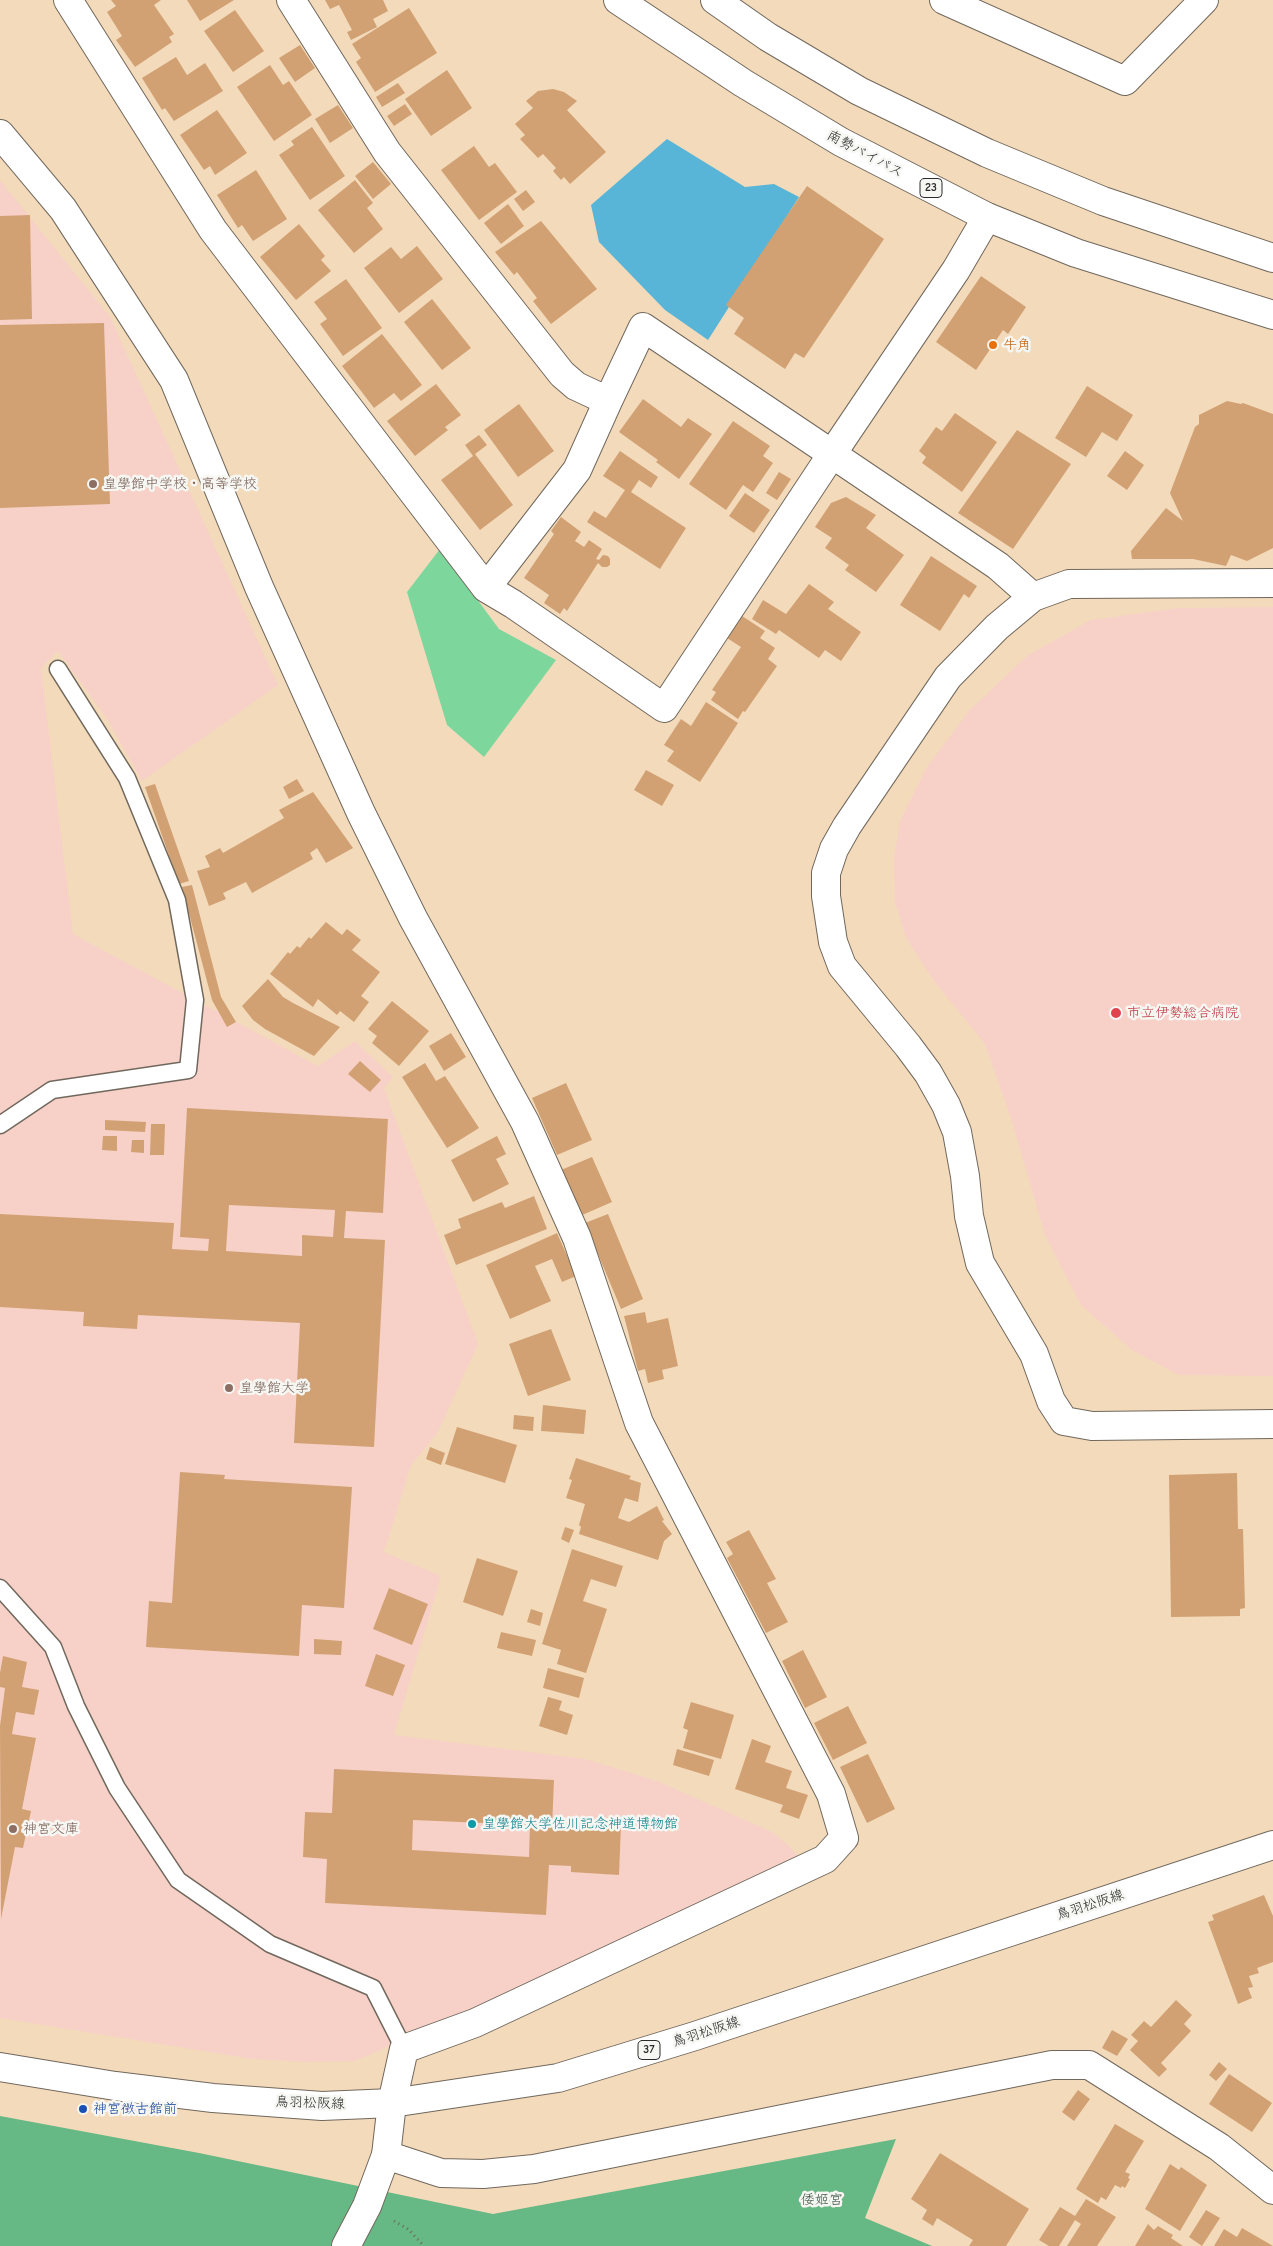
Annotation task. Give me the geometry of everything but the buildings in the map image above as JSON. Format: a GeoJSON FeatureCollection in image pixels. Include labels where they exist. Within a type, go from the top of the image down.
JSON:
{"type":"FeatureCollection","features":[{"type":"Feature","properties":{"kind":"main road"},"geometry":{"type":"LineString","coordinates":[[68,0],[213,230],[486,588],[513,604],[664,708],[956,270],[987,217]]}},
{"type":"Feature","properties":{"kind":"main road"},"geometry":{"type":"LineString","coordinates":[[292,0],[387,152],[471,259],[562,374],[576,386],[608,401]]}},
{"type":"Feature","properties":{"kind":"main road","name":"南勢バイパス"},"geometry":{"type":"LineString","coordinates":[[618,0],[743,83],[841,142],[987,217],[1076,253],[1273,315]]}},
{"type":"Feature","properties":{"kind":"main road"},"geometry":{"type":"LineString","coordinates":[[715,0],[768,37],[859,91],[987,153],[1103,201],[1273,258]]}},
{"type":"Feature","properties":{"kind":"main road"},"geometry":{"type":"LineString","coordinates":[[944,0],[1125,80],[1204,0]]}},
{"type":"Feature","properties":{"kind":"main road"},"geometry":{"type":"LineString","coordinates":[[0,134],[62,208],[174,380],[259,587],[361,814],[413,918],[525,1122],[573,1229],[638,1423],[831,1794],[844,1838],[825,1860],[475,2023],[404,2049],[392,2103],[386,2155],[367,2206],[346,2246]]}},
{"type":"Feature","properties":{"kind":"main road"},"geometry":{"type":"LineString","coordinates":[[486,588],[578,470],[643,327],[998,566],[1033,596]]}},
{"type":"Feature","properties":{"kind":"main road"},"geometry":{"type":"LineString","coordinates":[[1273,583],[1069,584],[1033,596],[997,627],[948,676],[838,841],[826,873],[826,896],[833,942],[842,966],[908,1046],[928,1074],[946,1105],[956,1132],[965,1176],[969,1216],[980,1263],[1034,1354],[1051,1401],[1064,1421],[1092,1426],[1273,1424]]}},
{"type":"Feature","properties":{"kind":"main road","name":"鳥羽松阪線"},"geometry":{"type":"LineString","coordinates":[[0,2067],[115,2086],[213,2098],[322,2106],[392,2103],[558,2078],[695,2036],[1273,1845]]}},
{"type":"Feature","properties":{"kind":"main road"},"geometry":{"type":"LineString","coordinates":[[386,2155],[441,2173],[484,2174],[534,2169],[1052,2065],[1089,2065],[1219,2147],[1273,2190]]}},
{"type":"Feature","properties":{"kind":"lane"},"geometry":{"type":"LineString","coordinates":[[0,1125],[52,1090],[188,1070],[195,1000],[176,900],[127,778],[58,669]]}},
{"type":"Feature","properties":{"kind":"lane"},"geometry":{"type":"LineString","coordinates":[[0,1588],[53,1647],[76,1706],[117,1788],[178,1880],[270,1944],[373,1988],[404,2049]]}},
{"type":"Feature","properties":{"kind":"path"},"geometry":{"type":"LineString","coordinates":[[367,2206],[408,2229],[424,2246]]}},
{"type":"Feature","properties":{"kind":"shaded area","name":"皇學館大学"},"geometry":{"type":"Polygon","coordinates":[[[0,180],[110,317],[278,685],[142,781],[108,720],[58,651],[41,668],[73,934],[318,1066],[355,1041],[393,1077],[384,1088],[478,1344],[438,1432],[411,1465],[384,1552],[441,1576],[394,1735],[585,1759],[657,1781],[772,1832],[789,1846],[799,1858],[462,2014],[355,2061],[308,2062],[253,2059],[0,2018],[0,180]]]}},
{"type":"Feature","properties":{"kind":"shaded area","name":"市立伊勢総合病院"},"geometry":{"type":"Polygon","coordinates":[[[1273,607],[1273,1376],[1179,1375],[1132,1350],[1081,1305],[1045,1235],[1011,1118],[985,1044],[934,981],[906,938],[895,901],[894,860],[900,821],[927,767],[969,711],[1027,656],[1091,620],[1179,608],[1273,607]]]}},
{"type":"Feature","properties":{"kind":"green space"},"geometry":{"type":"Polygon","coordinates":[[[440,549],[499,629],[556,660],[484,757],[447,725],[407,592],[440,549]]]}},
{"type":"Feature","properties":{"kind":"green space","name":"倭姬宮"},"geometry":{"type":"Polygon","coordinates":[[[0,2116],[199,2153],[493,2214],[896,2139],[865,2218],[932,2246],[0,2246],[0,2116]]]}},
{"type":"Feature","properties":{"kind":"water"},"geometry":{"type":"Polygon","coordinates":[[[667,139],[745,187],[774,184],[799,197],[708,340],[665,310],[599,242],[591,205],[667,139]]]}},
{"type":"Feature","properties":{"kind":"place","name":"牛角"},"geometry":{"type":"Point","coordinates":[993,345]}},
{"type":"Feature","properties":{"kind":"place","name":"皇學館中学校・高等学校"},"geometry":{"type":"Point","coordinates":[93,484]}},
{"type":"Feature","properties":{"kind":"place","name":"市立伊勢総合病院"},"geometry":{"type":"Point","coordinates":[1116,1013]}},
{"type":"Feature","properties":{"kind":"place","name":"皇學館大学"},"geometry":{"type":"Point","coordinates":[229,1388]}},
{"type":"Feature","properties":{"kind":"place","name":"皇學館大学佐川記念神道博物館"},"geometry":{"type":"Point","coordinates":[472,1824]}},
{"type":"Feature","properties":{"kind":"place","name":"神宮文庫"},"geometry":{"type":"Point","coordinates":[13,1829]}},
{"type":"Feature","properties":{"kind":"place","name":"神宮徴古館前"},"geometry":{"type":"Point","coordinates":[83,2109]}}]}
